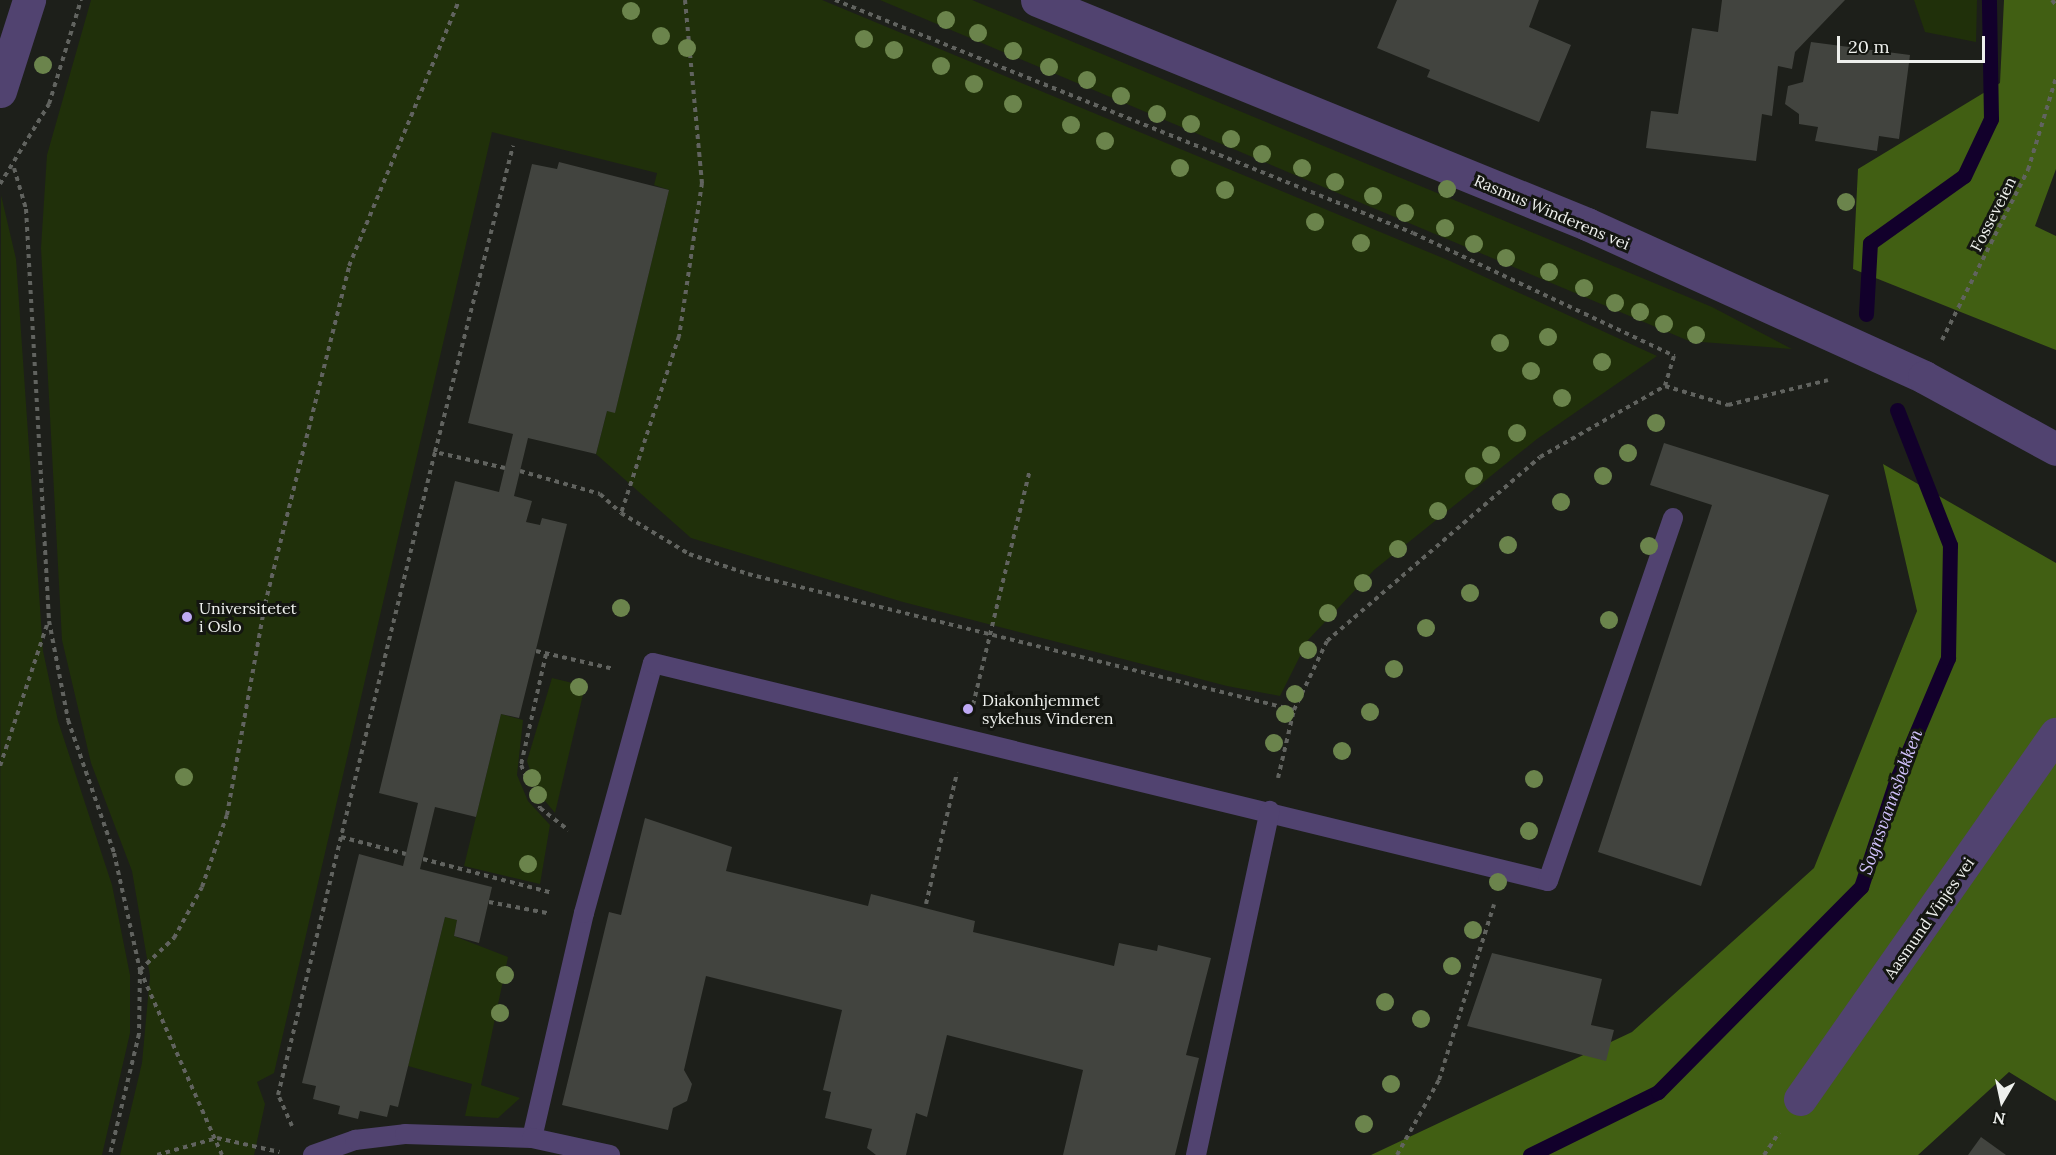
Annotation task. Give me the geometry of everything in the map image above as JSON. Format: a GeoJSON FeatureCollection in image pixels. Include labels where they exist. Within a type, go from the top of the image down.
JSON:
{"type":"FeatureCollection","features":[{"type":"Feature","properties":{"kind":"street"},"geometry":{"type":"LineString","coordinates":[[0,91],[29,0]]}},
{"type":"Feature","properties":{"kind":"street","name":"Rasmus Winderens vei"},"geometry":{"type":"LineString","coordinates":[[1037,0],[1587,224],[1868,353],[1955,395],[2056,449]]}},
{"type":"Feature","properties":{"kind":"street","name":"Aasmund Vinjes vei"},"geometry":{"type":"LineString","coordinates":[[1800,1099],[2056,734]]}},
{"type":"Feature","properties":{"kind":"lane"},"geometry":{"type":"LineString","coordinates":[[532,1138],[584,913],[604,853],[653,663],[1270,811],[1548,881],[1673,518]]}},
{"type":"Feature","properties":{"kind":"lane"},"geometry":{"type":"LineString","coordinates":[[1196,1155],[1270,811]]}},
{"type":"Feature","properties":{"kind":"lane"},"geometry":{"type":"LineString","coordinates":[[313,1155],[354,1140],[405,1134],[532,1138],[610,1155]]}},
{"type":"Feature","properties":{"kind":"path"},"geometry":{"type":"LineString","coordinates":[[0,184],[14,168],[49,104],[81,0]]}},
{"type":"Feature","properties":{"kind":"path"},"geometry":{"type":"LineString","coordinates":[[110,1155],[139,1034],[140,970],[174,938],[191,908],[227,815],[265,604],[349,266],[459,0]]}},
{"type":"Feature","properties":{"kind":"path"},"geometry":{"type":"LineString","coordinates":[[621,513],[679,336],[702,183],[685,0]]}},
{"type":"Feature","properties":{"kind":"path"},"geometry":{"type":"LineString","coordinates":[[835,0],[1413,233],[1674,356],[1665,386],[1540,457],[1327,641],[1294,710],[1270,811]]}},
{"type":"Feature","properties":{"kind":"path"},"geometry":{"type":"LineString","coordinates":[[2052,0],[2056,5]]}},
{"type":"Feature","properties":{"kind":"path","name":"Fosseveien"},"geometry":{"type":"LineString","coordinates":[[1940,344],[2028,171],[2056,78]]}},
{"type":"Feature","properties":{"kind":"path"},"geometry":{"type":"LineString","coordinates":[[296,1136],[278,1095],[435,452],[513,146]]}},
{"type":"Feature","properties":{"kind":"path"},"geometry":{"type":"LineString","coordinates":[[14,168],[26,209],[49,621],[68,720],[114,853],[140,970],[217,1138],[222,1155]]}},
{"type":"Feature","properties":{"kind":"path"},"geometry":{"type":"LineString","coordinates":[[1665,386],[1728,405],[1810,389],[1837,376]]}},
{"type":"Feature","properties":{"kind":"path"},"geometry":{"type":"LineString","coordinates":[[435,452],[505,468]]}},
{"type":"Feature","properties":{"kind":"path"},"geometry":{"type":"LineString","coordinates":[[520,471],[600,494],[621,513],[689,554],[748,574],[1294,710]]}},
{"type":"Feature","properties":{"kind":"path"},"geometry":{"type":"LineString","coordinates":[[926,904],[1029,472]]}},
{"type":"Feature","properties":{"kind":"path"},"geometry":{"type":"LineString","coordinates":[[0,766],[49,621]]}},
{"type":"Feature","properties":{"kind":"path"},"geometry":{"type":"LineString","coordinates":[[536,651],[590,663]]}},
{"type":"Feature","properties":{"kind":"path"},"geometry":{"type":"LineString","coordinates":[[546,654],[522,750],[525,783],[551,819],[604,853]]}},
{"type":"Feature","properties":{"kind":"path"},"geometry":{"type":"LineString","coordinates":[[341,837],[406,854]]}},
{"type":"Feature","properties":{"kind":"path"},"geometry":{"type":"LineString","coordinates":[[423,859],[528,886]]}},
{"type":"Feature","properties":{"kind":"path"},"geometry":{"type":"LineString","coordinates":[[1397,1155],[1439,1080],[1506,869]]}},
{"type":"Feature","properties":{"kind":"path"},"geometry":{"type":"LineString","coordinates":[[489,902],[553,914]]}},
{"type":"Feature","properties":{"kind":"path"},"geometry":{"type":"LineString","coordinates":[[158,1155],[217,1138],[292,1155]]}},
{"type":"Feature","properties":{"kind":"green space"},"geometry":{"type":"Polygon","coordinates":[[[91,0],[822,0],[1450,261],[1657,356],[1537,439],[1374,570],[1308,640],[1280,696],[1227,686],[903,602],[691,538],[596,454],[607,411],[615,412],[669,190],[654,185],[657,173],[492,132],[274,1073],[257,1082],[265,1104],[254,1155],[120,1155],[142,1063],[150,976],[132,871],[91,763],[62,640],[41,248],[47,155],[91,0]]]}},
{"type":"Feature","properties":{"kind":"green space"},"geometry":{"type":"Polygon","coordinates":[[[880,0],[972,0],[1712,307],[1792,349],[1689,341],[880,0]]]}},
{"type":"Feature","properties":{"kind":"green space"},"geometry":{"type":"Polygon","coordinates":[[[1914,0],[1977,0],[1976,42],[1925,32],[1914,0]]]}},
{"type":"Feature","properties":{"kind":"green space"},"geometry":{"type":"Polygon","coordinates":[[[2004,0],[2056,0],[2056,169],[2035,226],[2056,236],[2056,350],[1853,269],[1858,169],[2000,83],[2004,0]]]}},
{"type":"Feature","properties":{"kind":"green space"},"geometry":{"type":"Polygon","coordinates":[[[1,195],[16,259],[43,651],[58,721],[112,885],[130,975],[130,1033],[102,1155],[0,1155],[1,195]]]}},
{"type":"Feature","properties":{"kind":"green space"},"geometry":{"type":"Polygon","coordinates":[[[1883,464],[2056,563],[2056,1101],[2009,1072],[1918,1155],[1371,1155],[1632,1032],[1814,868],[1917,611],[1883,464]]]}},
{"type":"Feature","properties":{"kind":"green space"},"geometry":{"type":"Polygon","coordinates":[[[552,678],[585,686],[555,813],[537,791],[527,761],[552,678]]]}},
{"type":"Feature","properties":{"kind":"green space"},"geometry":{"type":"Polygon","coordinates":[[[501,714],[523,720],[517,775],[528,801],[550,825],[540,884],[464,866],[501,714]]]}},
{"type":"Feature","properties":{"kind":"green space"},"geometry":{"type":"Polygon","coordinates":[[[445,917],[457,920],[454,936],[508,957],[481,1085],[520,1098],[498,1118],[465,1116],[472,1084],[408,1066],[445,917]]]}},
{"type":"Feature","properties":{"kind":"building"},"geometry":{"type":"Polygon","coordinates":[[[1397,0],[1539,0],[1529,27],[1571,45],[1539,122],[1427,77],[1430,70],[1377,48],[1397,0]]]}},
{"type":"Feature","properties":{"kind":"building"},"geometry":{"type":"Polygon","coordinates":[[[1722,0],[1845,0],[1795,52],[1792,69],[1778,66],[1772,116],[1762,114],[1756,161],[1646,148],[1651,111],[1678,114],[1692,28],[1718,32],[1722,0]]]}},
{"type":"Feature","properties":{"kind":"building"},"geometry":{"type":"Polygon","coordinates":[[[1811,42],[1910,55],[1899,139],[1879,136],[1877,151],[1815,141],[1818,127],[1799,124],[1799,114],[1785,104],[1788,86],[1803,82],[1811,42]]]}},
{"type":"Feature","properties":{"kind":"building"},"geometry":{"type":"Polygon","coordinates":[[[559,162],[669,190],[615,413],[607,411],[596,454],[528,438],[514,496],[532,501],[526,522],[540,525],[542,518],[567,524],[519,718],[501,714],[476,817],[435,807],[420,869],[492,887],[479,943],[454,936],[457,920],[445,917],[398,1107],[390,1105],[387,1117],[360,1111],[358,1119],[338,1114],[340,1106],[313,1099],[316,1086],[302,1083],[359,854],[403,866],[418,803],[379,793],[455,481],[499,492],[513,434],[468,423],[532,164],[557,169],[559,162]]]}},
{"type":"Feature","properties":{"kind":"building"},"geometry":{"type":"Polygon","coordinates":[[[1664,443],[1829,495],[1701,886],[1598,852],[1712,505],[1650,485],[1664,443]]]}},
{"type":"Feature","properties":{"kind":"building"},"geometry":{"type":"Polygon","coordinates":[[[645,818],[732,847],[726,871],[868,906],[871,894],[975,921],[973,932],[1114,966],[1119,943],[1157,951],[1158,945],[1211,958],[1186,1055],[1199,1058],[1175,1155],[1063,1155],[1083,1070],[947,1035],[927,1117],[916,1113],[906,1155],[876,1155],[867,1148],[872,1129],[825,1118],[831,1092],[823,1090],[842,1010],[706,976],[684,1070],[692,1084],[687,1101],[673,1108],[668,1130],[562,1105],[609,912],[621,915],[645,818]]]}},
{"type":"Feature","properties":{"kind":"building"},"geometry":{"type":"Polygon","coordinates":[[[1492,953],[1602,979],[1591,1025],[1614,1030],[1606,1061],[1467,1026],[1492,953]]]}},
{"type":"Feature","properties":{"kind":"building"},"geometry":{"type":"Polygon","coordinates":[[[1981,1137],[2006,1155],[1968,1155],[1981,1137]]]}},
{"type":"Feature","properties":{"kind":"waterway","name":"Sognsvannsbekken"},"geometry":{"type":"LineString","coordinates":[[1866,314],[1870,243],[1964,176],[1991,119],[1989,0]]}},
{"type":"Feature","properties":{"kind":"waterway","name":"Sognsvannsbekken"},"geometry":{"type":"LineString","coordinates":[[1530,1155],[1658,1092],[1861,887],[1896,781],[1948,658],[1950,545],[1897,410]]}},
{"type":"Feature","properties":{"kind":"place","name":"Universitetet i Oslo"},"geometry":{"type":"Point","coordinates":[187,617]}},
{"type":"Feature","properties":{"kind":"place","name":"Diakonhjemmet sykehus Vinderen"},"geometry":{"type":"Point","coordinates":[968,709]}}]}
